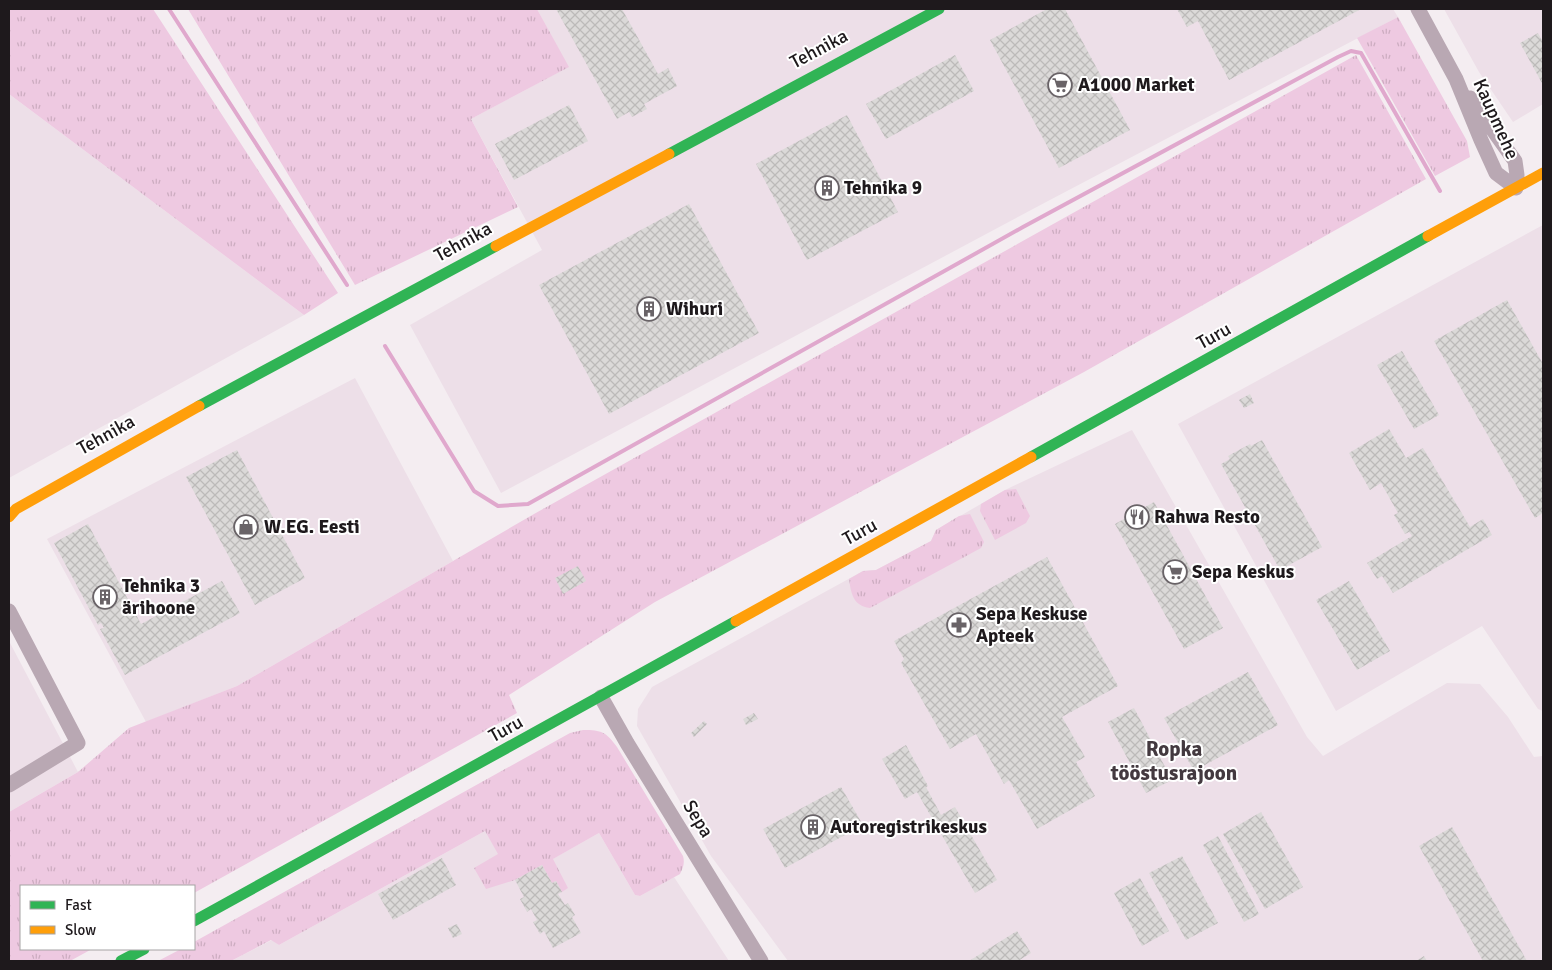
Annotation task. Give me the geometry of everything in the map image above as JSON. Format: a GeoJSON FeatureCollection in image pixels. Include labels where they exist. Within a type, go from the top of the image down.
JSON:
{"type":"FeatureCollection","features":[{"type":"Feature","properties":{"kind":"main road","name":"Tehnika"},"geometry":{"type":"LineString","coordinates":[[9,516],[16,509],[242,382],[421,288],[796,84],[939,9]]}},
{"type":"Feature","properties":{"kind":"main road","name":"Turu"},"geometry":{"type":"LineString","coordinates":[[195,920],[1543,173]]}},
{"type":"Feature","properties":{"kind":"main road"},"geometry":{"type":"LineString","coordinates":[[121,961],[142,950]]}},
{"type":"Feature","properties":{"kind":"street","name":"Kaupmehe"},"geometry":{"type":"LineString","coordinates":[[1418,9],[1456,79],[1496,173],[1516,188]]}},
{"type":"Feature","properties":{"kind":"street","name":"Kaupmehe"},"geometry":{"type":"LineString","coordinates":[[1456,79],[1515,161],[1516,188]]}},
{"type":"Feature","properties":{"kind":"street"},"geometry":{"type":"LineString","coordinates":[[9,611],[78,743],[9,785]]}},
{"type":"Feature","properties":{"kind":"street","name":"Sepa"},"geometry":{"type":"LineString","coordinates":[[601,697],[627,743],[761,961]]}},
{"type":"Feature","properties":{"kind":"shaded area"},"geometry":{"type":"Polygon","coordinates":[[[537,9],[1393,9],[1398,17],[1048,201],[501,493],[410,325],[542,250],[471,119],[568,67],[537,9]]]}},
{"type":"Feature","properties":{"kind":"shaded area"},"geometry":{"type":"Polygon","coordinates":[[[1444,9],[1543,9],[1543,104],[1513,122],[1479,72],[1444,9]]]}},
{"type":"Feature","properties":{"kind":"shaded area"},"geometry":{"type":"Polygon","coordinates":[[[9,94],[304,315],[9,478],[9,94]]]}},
{"type":"Feature","properties":{"kind":"shaded area"},"geometry":{"type":"Polygon","coordinates":[[[1543,225],[1543,711],[1538,709],[1482,626],[1336,711],[1178,424],[1543,225]]]}},
{"type":"Feature","properties":{"kind":"shaded area"},"geometry":{"type":"Polygon","coordinates":[[[355,378],[453,561],[237,686],[146,722],[47,539],[355,378]]]}},
{"type":"Feature","properties":{"kind":"shaded area"},"geometry":{"type":"Polygon","coordinates":[[[1132,430],[1307,737],[1323,756],[1447,683],[1480,684],[1508,717],[1534,757],[1543,756],[1543,961],[788,961],[711,856],[637,726],[638,709],[652,687],[863,571],[876,570],[931,541],[936,530],[1005,490],[1132,430]]]}},
{"type":"Feature","properties":{"kind":"shaded area"},"geometry":{"type":"Polygon","coordinates":[[[9,641],[78,772],[9,812],[9,641]]]}},
{"type":"Feature","properties":{"kind":"shaded area"},"geometry":{"type":"Polygon","coordinates":[[[485,831],[515,880],[599,833],[635,895],[640,896],[674,877],[729,961],[231,961],[272,940],[279,945],[485,831]]]}},
{"type":"Feature","properties":{"kind":"green space"},"geometry":{"type":"Polygon","coordinates":[[[9,9],[153,9],[338,293],[304,315],[9,94],[9,9]]]}},
{"type":"Feature","properties":{"kind":"green space"},"geometry":{"type":"Polygon","coordinates":[[[188,9],[537,9],[569,67],[471,119],[518,207],[355,285],[188,9]]]}},
{"type":"Feature","properties":{"kind":"green space"},"geometry":{"type":"Polygon","coordinates":[[[1398,17],[1467,141],[1470,157],[1435,176],[1357,38],[1398,17]]]}},
{"type":"Feature","properties":{"kind":"green space"},"geometry":{"type":"Polygon","coordinates":[[[1356,55],[1426,179],[1084,372],[655,602],[509,695],[517,713],[195,892],[195,885],[20,885],[20,950],[90,950],[70,961],[9,961],[9,812],[78,772],[129,728],[237,686],[534,514],[1356,55]]]}},
{"type":"Feature","properties":{"kind":"green space"},"geometry":{"type":"Polygon","coordinates":[[[1016,489],[1030,516],[1026,523],[995,540],[980,511],[981,504],[1005,490],[1016,489]]]}},
{"type":"Feature","properties":{"kind":"green space"},"geometry":{"type":"Polygon","coordinates":[[[970,514],[984,542],[981,548],[870,608],[856,602],[849,579],[863,571],[876,570],[931,541],[936,530],[959,516],[970,514]]]}},
{"type":"Feature","properties":{"kind":"green space"},"geometry":{"type":"Polygon","coordinates":[[[583,730],[595,731],[603,733],[610,738],[683,856],[684,861],[680,874],[640,896],[635,895],[599,833],[553,859],[568,888],[562,892],[556,881],[552,883],[542,865],[515,880],[486,889],[474,868],[498,854],[485,831],[279,945],[271,940],[231,961],[158,961],[179,950],[195,950],[195,941],[570,733],[583,730]]]}},
{"type":"Feature","properties":{"kind":"building"},"geometry":{"type":"Polygon","coordinates":[[[556,9],[622,9],[658,74],[668,68],[677,86],[644,104],[647,109],[632,117],[629,112],[617,119],[556,9]]]}},
{"type":"Feature","properties":{"kind":"building","name":"A1000 Market"},"geometry":{"type":"Polygon","coordinates":[[[1047,9],[1065,9],[1130,130],[1059,168],[990,40],[1047,9]]]}},
{"type":"Feature","properties":{"kind":"building"},"geometry":{"type":"Polygon","coordinates":[[[1177,9],[1361,9],[1229,80],[1198,21],[1187,27],[1177,9]]]}},
{"type":"Feature","properties":{"kind":"building"},"geometry":{"type":"Polygon","coordinates":[[[1538,33],[1543,42],[1543,85],[1520,43],[1538,33]]]}},
{"type":"Feature","properties":{"kind":"building"},"geometry":{"type":"Polygon","coordinates":[[[955,55],[974,91],[886,139],[866,104],[955,55]]]}},
{"type":"Feature","properties":{"kind":"building"},"geometry":{"type":"Polygon","coordinates":[[[569,105],[588,141],[514,180],[495,144],[569,105]]]}},
{"type":"Feature","properties":{"kind":"building","name":"Tehnika 9"},"geometry":{"type":"Polygon","coordinates":[[[847,115],[898,212],[807,260],[756,164],[847,115]]]}},
{"type":"Feature","properties":{"kind":"building","name":"Wihuri"},"geometry":{"type":"Polygon","coordinates":[[[689,204],[759,333],[609,414],[539,285],[689,204]]]}},
{"type":"Feature","properties":{"kind":"building"},"geometry":{"type":"Polygon","coordinates":[[[1507,300],[1543,364],[1543,513],[1535,518],[1434,341],[1507,300]]]}},
{"type":"Feature","properties":{"kind":"building"},"geometry":{"type":"Polygon","coordinates":[[[1402,351],[1439,415],[1414,429],[1377,365],[1402,351]]]}},
{"type":"Feature","properties":{"kind":"building"},"geometry":{"type":"Polygon","coordinates":[[[1250,394],[1254,403],[1244,408],[1239,400],[1250,394]]]}},
{"type":"Feature","properties":{"kind":"building"},"geometry":{"type":"Polygon","coordinates":[[[1389,429],[1406,458],[1423,448],[1470,527],[1483,519],[1492,535],[1393,593],[1382,576],[1377,579],[1367,563],[1412,536],[1409,532],[1405,534],[1394,515],[1398,513],[1381,483],[1370,490],[1349,453],[1389,429]]]}},
{"type":"Feature","properties":{"kind":"building"},"geometry":{"type":"Polygon","coordinates":[[[1262,440],[1322,547],[1280,570],[1221,464],[1230,459],[1228,456],[1262,440]]]}},
{"type":"Feature","properties":{"kind":"building","name":"W.EG. Eesti"},"geometry":{"type":"Polygon","coordinates":[[[237,450],[305,578],[255,605],[186,477],[237,450]]]}},
{"type":"Feature","properties":{"kind":"building"},"geometry":{"type":"Polygon","coordinates":[[[1154,502],[1223,628],[1184,649],[1115,524],[1154,502]]]}},
{"type":"Feature","properties":{"kind":"building","name":"Tehnika 3 ärihoone"},"geometry":{"type":"Polygon","coordinates":[[[88,524],[141,624],[222,581],[240,613],[125,675],[100,629],[104,628],[101,623],[98,625],[54,543],[88,524]]]}},
{"type":"Feature","properties":{"kind":"building"},"geometry":{"type":"Polygon","coordinates":[[[1047,557],[1118,686],[1062,717],[1085,757],[1076,762],[1095,796],[1037,829],[1009,780],[1004,784],[976,734],[950,749],[901,663],[904,659],[894,641],[1047,557]]]}},
{"type":"Feature","properties":{"kind":"building"},"geometry":{"type":"Polygon","coordinates":[[[578,566],[586,581],[563,594],[555,578],[578,566]]]}},
{"type":"Feature","properties":{"kind":"building"},"geometry":{"type":"Polygon","coordinates":[[[1349,581],[1390,651],[1357,670],[1316,600],[1349,581]]]}},
{"type":"Feature","properties":{"kind":"building"},"geometry":{"type":"Polygon","coordinates":[[[1248,672],[1278,725],[1194,771],[1164,718],[1248,672]]]}},
{"type":"Feature","properties":{"kind":"building"},"geometry":{"type":"Polygon","coordinates":[[[1134,708],[1172,780],[1146,793],[1108,722],[1134,708]]]}},
{"type":"Feature","properties":{"kind":"building"},"geometry":{"type":"Polygon","coordinates":[[[754,713],[758,719],[746,725],[743,719],[754,713]]]}},
{"type":"Feature","properties":{"kind":"building"},"geometry":{"type":"Polygon","coordinates":[[[704,721],[707,724],[694,737],[691,733],[704,721]]]}},
{"type":"Feature","properties":{"kind":"building"},"geometry":{"type":"Polygon","coordinates":[[[906,745],[941,815],[955,807],[997,880],[975,893],[917,792],[905,799],[882,759],[906,745]]]}},
{"type":"Feature","properties":{"kind":"building","name":"Autoregistrikeskus"},"geometry":{"type":"Polygon","coordinates":[[[841,787],[863,825],[785,868],[763,829],[841,787]]]}},
{"type":"Feature","properties":{"kind":"building"},"geometry":{"type":"Polygon","coordinates":[[[1261,812],[1303,887],[1265,909],[1223,834],[1261,812]]]}},
{"type":"Feature","properties":{"kind":"building"},"geometry":{"type":"Polygon","coordinates":[[[1452,827],[1527,961],[1483,961],[1419,846],[1452,827]]]}},
{"type":"Feature","properties":{"kind":"building"},"geometry":{"type":"Polygon","coordinates":[[[1218,836],[1259,914],[1244,922],[1203,845],[1218,836]]]}},
{"type":"Feature","properties":{"kind":"building"},"geometry":{"type":"Polygon","coordinates":[[[1182,856],[1218,923],[1186,940],[1149,873],[1182,856]]]}},
{"type":"Feature","properties":{"kind":"building"},"geometry":{"type":"Polygon","coordinates":[[[442,858],[456,885],[393,920],[378,894],[442,858]]]}},
{"type":"Feature","properties":{"kind":"building"},"geometry":{"type":"Polygon","coordinates":[[[542,865],[552,883],[556,881],[562,892],[558,894],[565,905],[568,903],[575,915],[572,917],[581,933],[553,948],[544,931],[540,934],[533,922],[537,920],[531,909],[527,912],[520,899],[524,897],[515,880],[542,865]]]}},
{"type":"Feature","properties":{"kind":"building"},"geometry":{"type":"Polygon","coordinates":[[[1140,878],[1169,931],[1142,946],[1114,893],[1140,878]]]}},
{"type":"Feature","properties":{"kind":"building"},"geometry":{"type":"Polygon","coordinates":[[[457,924],[462,934],[453,938],[448,928],[457,924]]]}},
{"type":"Feature","properties":{"kind":"building"},"geometry":{"type":"Polygon","coordinates":[[[1017,931],[1031,953],[1018,961],[969,961],[1017,931]]]}},
{"type":"Feature","properties":{"kind":"building"},"geometry":{"type":"Polygon","coordinates":[[[1424,956],[1427,961],[1416,961],[1424,956]]]}},
{"type":"Feature","properties":{"kind":"waterway"},"geometry":{"type":"LineString","coordinates":[[169,9],[347,285]]}},
{"type":"Feature","properties":{"kind":"waterway"},"geometry":{"type":"LineString","coordinates":[[385,346],[474,491],[498,506],[528,504],[1023,227],[1351,51],[1361,53],[1440,191]]}},
{"type":"Feature","properties":{"kind":"traffic: fast"},"geometry":{"type":"LineString","coordinates":[[669,154],[939,9]]}},
{"type":"Feature","properties":{"kind":"traffic: fast"},"geometry":{"type":"LineString","coordinates":[[1031,457],[1428,236]]}},
{"type":"Feature","properties":{"kind":"traffic: fast"},"geometry":{"type":"LineString","coordinates":[[199,406],[496,246]]}},
{"type":"Feature","properties":{"kind":"traffic: fast"},"geometry":{"type":"LineString","coordinates":[[195,920],[736,621]]}},
{"type":"Feature","properties":{"kind":"traffic: fast"},"geometry":{"type":"LineString","coordinates":[[121,961],[142,950]]}},
{"type":"Feature","properties":{"kind":"traffic: slow"},"geometry":{"type":"LineString","coordinates":[[496,246],[669,154]]}},
{"type":"Feature","properties":{"kind":"traffic: slow"},"geometry":{"type":"LineString","coordinates":[[1428,236],[1543,173]]}},
{"type":"Feature","properties":{"kind":"traffic: slow"},"geometry":{"type":"LineString","coordinates":[[9,517],[16,509],[199,406]]}},
{"type":"Feature","properties":{"kind":"traffic: slow"},"geometry":{"type":"LineString","coordinates":[[736,621],[1031,457]]}},
{"type":"Feature","properties":{"kind":"place","name":"A1000 Market"},"geometry":{"type":"Point","coordinates":[1060,85]}},
{"type":"Feature","properties":{"kind":"place","name":"Tehnika 9"},"geometry":{"type":"Point","coordinates":[827,188]}},
{"type":"Feature","properties":{"kind":"place","name":"Wihuri"},"geometry":{"type":"Point","coordinates":[649,309]}},
{"type":"Feature","properties":{"kind":"place","name":"Rahwa Resto"},"geometry":{"type":"Point","coordinates":[1137,517]}},
{"type":"Feature","properties":{"kind":"place","name":"W.EG. Eesti"},"geometry":{"type":"Point","coordinates":[246,527]}},
{"type":"Feature","properties":{"kind":"place","name":"Sepa Keskus"},"geometry":{"type":"Point","coordinates":[1175,572]}},
{"type":"Feature","properties":{"kind":"place","name":"Tehnika 3 ärihoone"},"geometry":{"type":"Point","coordinates":[105,597]}},
{"type":"Feature","properties":{"kind":"place","name":"Sepa Keskuse Apteek"},"geometry":{"type":"Point","coordinates":[959,625]}},
{"type":"Feature","properties":{"kind":"place","name":"Autoregistrikeskus"},"geometry":{"type":"Point","coordinates":[813,827]}},
{"type":"Feature","properties":{"kind":"district","name":"Ropka tööstusrajoon"},"geometry":{"type":"Point","coordinates":[1174,761]}}]}
